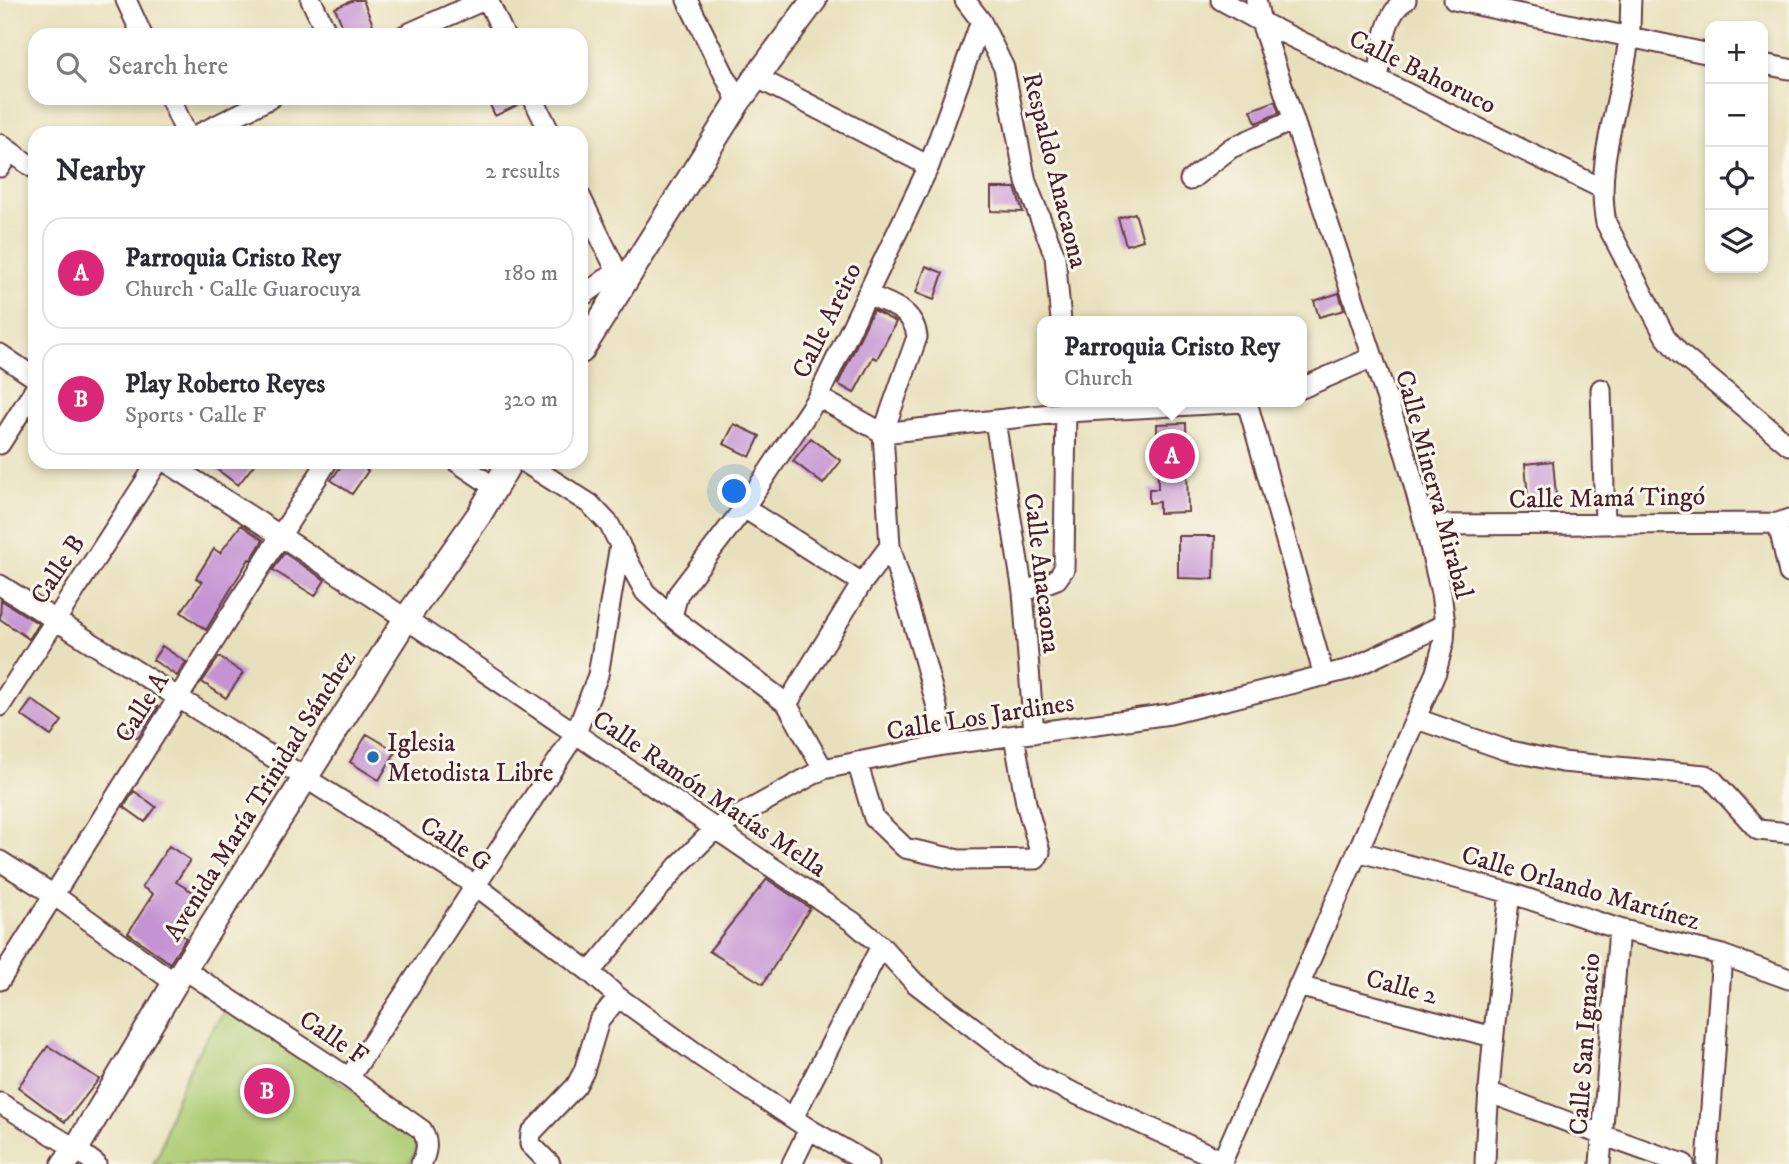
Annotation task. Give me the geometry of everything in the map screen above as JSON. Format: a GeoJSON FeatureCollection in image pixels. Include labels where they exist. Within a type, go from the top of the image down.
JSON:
{"type":"FeatureCollection","features":[{"type":"Feature","properties":{"kind":"main road"},"geometry":{"type":"LineString","coordinates":[[588,338],[620,279],[738,102],[814,0]]}},
{"type":"Feature","properties":{"kind":"main road","name":"Avenida María Trinidad Sánchez"},"geometry":{"type":"LineString","coordinates":[[70,1156],[179,976],[406,619],[479,515],[483,475]]}},
{"type":"Feature","properties":{"kind":"street"},"geometry":{"type":"LineString","coordinates":[[126,0],[139,28]]}},
{"type":"Feature","properties":{"kind":"street"},"geometry":{"type":"LineString","coordinates":[[311,0],[325,28]]}},
{"type":"Feature","properties":{"kind":"street"},"geometry":{"type":"LineString","coordinates":[[421,28],[486,0],[500,28]]}},
{"type":"Feature","properties":{"kind":"street"},"geometry":{"type":"LineString","coordinates":[[687,0],[738,102]]}},
{"type":"Feature","properties":{"kind":"street","name":"Respaldo Anacaona"},"geometry":{"type":"LineString","coordinates":[[965,0],[981,21],[1004,68],[1026,182],[1055,256],[1060,316]]}},
{"type":"Feature","properties":{"kind":"street","name":"Calle Bahoruco"},"geometry":{"type":"LineString","coordinates":[[1221,0],[1602,189]]}},
{"type":"Feature","properties":{"kind":"street","name":"Calle Minerva Mirabal"},"geometry":{"type":"LineString","coordinates":[[1222,1163],[1357,850],[1417,719],[1436,672],[1444,641],[1445,624],[1441,593],[1406,456],[1261,22],[1256,0]]}},
{"type":"Feature","properties":{"kind":"street"},"geometry":{"type":"LineString","coordinates":[[1378,79],[1390,18],[1406,0]]}},
{"type":"Feature","properties":{"kind":"street"},"geometry":{"type":"LineString","coordinates":[[1454,0],[1705,53]]}},
{"type":"Feature","properties":{"kind":"street"},"geometry":{"type":"LineString","coordinates":[[1631,0],[1629,38],[1602,189],[1606,223],[1665,336],[1679,353],[1789,444]]}},
{"type":"Feature","properties":{"kind":"street","name":"Calle Areito"},"geometry":{"type":"LineString","coordinates":[[671,616],[678,594],[744,508],[818,397],[929,166],[981,21]]}},
{"type":"Feature","properties":{"kind":"street"},"geometry":{"type":"LineString","coordinates":[[1768,65],[1789,69]]}},
{"type":"Feature","properties":{"kind":"street"},"geometry":{"type":"LineString","coordinates":[[756,77],[929,166]]}},
{"type":"Feature","properties":{"kind":"street"},"geometry":{"type":"LineString","coordinates":[[173,105],[183,126]]}},
{"type":"Feature","properties":{"kind":"street"},"geometry":{"type":"LineString","coordinates":[[215,126],[257,105]]}},
{"type":"Feature","properties":{"kind":"street"},"geometry":{"type":"LineString","coordinates":[[536,105],[547,126]]}},
{"type":"Feature","properties":{"kind":"street"},"geometry":{"type":"LineString","coordinates":[[1190,180],[1231,148],[1294,120]]}},
{"type":"Feature","properties":{"kind":"street"},"geometry":{"type":"LineString","coordinates":[[3,154],[28,166]]}},
{"type":"Feature","properties":{"kind":"street"},"geometry":{"type":"LineString","coordinates":[[588,213],[620,279],[588,294]]}},
{"type":"Feature","properties":{"kind":"street"},"geometry":{"type":"LineString","coordinates":[[867,294],[908,313],[916,324],[918,337],[883,433],[890,547],[937,706],[943,745]]}},
{"type":"Feature","properties":{"kind":"street"},"geometry":{"type":"LineString","coordinates":[[0,354],[28,373]]}},
{"type":"Feature","properties":{"kind":"street"},"geometry":{"type":"LineString","coordinates":[[1307,385],[1373,357]]}},
{"type":"Feature","properties":{"kind":"street"},"geometry":{"type":"LineString","coordinates":[[1601,389],[1605,523]]}},
{"type":"Feature","properties":{"kind":"street"},"geometry":{"type":"LineString","coordinates":[[818,397],[883,433],[995,421],[1066,407],[1064,569],[1057,579],[1023,592]]}},
{"type":"Feature","properties":{"kind":"street"},"geometry":{"type":"LineString","coordinates":[[0,444],[28,400]]}},
{"type":"Feature","properties":{"kind":"street"},"geometry":{"type":"LineString","coordinates":[[1247,407],[1324,676]]}},
{"type":"Feature","properties":{"kind":"street","name":"Calle Anacaona"},"geometry":{"type":"LineString","coordinates":[[995,421],[1023,592],[1034,733]]}},
{"type":"Feature","properties":{"kind":"street","name":"Calle B"},"geometry":{"type":"LineString","coordinates":[[0,706],[153,469]]}},
{"type":"Feature","properties":{"kind":"street","name":"Calle Ramón Matías Mella"},"geometry":{"type":"LineString","coordinates":[[177,469],[281,535],[853,922],[881,946],[915,983],[1037,1076],[1222,1163]]}},
{"type":"Feature","properties":{"kind":"street","name":"Calle A"},"geometry":{"type":"LineString","coordinates":[[0,980],[323,469]]}},
{"type":"Feature","properties":{"kind":"street"},"geometry":{"type":"LineString","coordinates":[[535,469],[590,504],[609,524],[645,592],[671,616],[787,704],[823,769]]}},
{"type":"Feature","properties":{"kind":"street"},"geometry":{"type":"LineString","coordinates":[[744,508],[862,583]]}},
{"type":"Feature","properties":{"kind":"street"},"geometry":{"type":"LineString","coordinates":[[1784,521],[1789,573]]}},
{"type":"Feature","properties":{"kind":"street","name":"Calle Mamá Tingó"},"geometry":{"type":"LineString","coordinates":[[1425,525],[1784,521]]}},
{"type":"Feature","properties":{"kind":"street"},"geometry":{"type":"LineString","coordinates":[[349,1078],[576,733],[598,674],[620,545]]}},
{"type":"Feature","properties":{"kind":"street"},"geometry":{"type":"LineString","coordinates":[[787,704],[862,583],[890,547]]}},
{"type":"Feature","properties":{"kind":"street","name":"Calle G"},"geometry":{"type":"LineString","coordinates":[[0,585],[475,886],[590,972],[618,998],[809,1129],[869,1164]]}},
{"type":"Feature","properties":{"kind":"street","name":"Calle Los Jardines"},"geometry":{"type":"LineString","coordinates":[[590,972],[677,867],[715,829],[823,769],[943,745],[1170,714],[1350,669],[1445,624]]}},
{"type":"Feature","properties":{"kind":"street"},"geometry":{"type":"LineString","coordinates":[[1417,719],[1506,750],[1562,762],[1705,775],[1712,779],[1758,830],[1789,833]]}},
{"type":"Feature","properties":{"kind":"street"},"geometry":{"type":"LineString","coordinates":[[856,762],[874,818],[905,848],[959,860],[1036,859],[1040,852],[1026,803],[1014,736]]}},
{"type":"Feature","properties":{"kind":"street","name":"Calle Orlando Martínez"},"geometry":{"type":"LineString","coordinates":[[1357,850],[1510,892],[1619,929],[1722,955],[1789,979]]}},
{"type":"Feature","properties":{"kind":"street","name":"Calle F"},"geometry":{"type":"LineString","coordinates":[[0,861],[179,976],[349,1078],[422,1130],[427,1148],[421,1164]]}},
{"type":"Feature","properties":{"kind":"street"},"geometry":{"type":"LineString","coordinates":[[1485,1164],[1493,1037],[1510,892]]}},
{"type":"Feature","properties":{"kind":"street","name":"Calle San Ignacio"},"geometry":{"type":"LineString","coordinates":[[1600,1164],[1619,929]]}},
{"type":"Feature","properties":{"kind":"street"},"geometry":{"type":"LineString","coordinates":[[793,1118],[881,946]]}},
{"type":"Feature","properties":{"kind":"street"},"geometry":{"type":"LineString","coordinates":[[1707,1164],[1722,955]]}},
{"type":"Feature","properties":{"kind":"street","name":"Calle 2"},"geometry":{"type":"LineString","coordinates":[[1298,986],[1493,1037]]}},
{"type":"Feature","properties":{"kind":"street"},"geometry":{"type":"LineString","coordinates":[[550,1164],[530,1144],[531,1133],[576,1086],[584,1071],[599,1021],[618,998]]}},
{"type":"Feature","properties":{"kind":"street"},"geometry":{"type":"LineString","coordinates":[[1488,1092],[1603,1137],[1684,1164]]}},
{"type":"Feature","properties":{"kind":"street"},"geometry":{"type":"LineString","coordinates":[[0,1103],[70,1156],[96,1164]]}},
{"type":"Feature","properties":{"kind":"street"},"geometry":{"type":"LineString","coordinates":[[792,1164],[809,1129]]}},
{"type":"Feature","properties":{"kind":"green space"},"geometry":{"type":"Polygon","coordinates":[[[228,1007],[406,1126],[416,1140],[415,1154],[408,1164],[153,1164],[189,1070],[202,1045],[228,1007]]]}},
{"type":"Feature","properties":{"kind":"building"},"geometry":{"type":"Polygon","coordinates":[[[354,0],[363,0],[374,28],[343,28],[335,8],[354,0]]]}},
{"type":"Feature","properties":{"kind":"building"},"geometry":{"type":"Polygon","coordinates":[[[1275,101],[1279,113],[1256,123],[1251,110],[1275,101]]]}},
{"type":"Feature","properties":{"kind":"building"},"geometry":{"type":"Polygon","coordinates":[[[490,105],[518,105],[495,116],[490,105]]]}},
{"type":"Feature","properties":{"kind":"building"},"geometry":{"type":"Polygon","coordinates":[[[991,188],[1015,188],[1023,212],[991,211],[991,188]]]}},
{"type":"Feature","properties":{"kind":"building"},"geometry":{"type":"Polygon","coordinates":[[[1135,213],[1143,240],[1126,245],[1118,218],[1135,213]]]}},
{"type":"Feature","properties":{"kind":"building"},"geometry":{"type":"Polygon","coordinates":[[[926,266],[943,273],[934,300],[916,293],[926,266]]]}},
{"type":"Feature","properties":{"kind":"building"},"geometry":{"type":"Polygon","coordinates":[[[1339,293],[1344,310],[1319,317],[1314,301],[1339,293]]]}},
{"type":"Feature","properties":{"kind":"building"},"geometry":{"type":"Polygon","coordinates":[[[873,310],[896,322],[877,359],[873,357],[854,393],[838,384],[873,310]]]}},
{"type":"Feature","properties":{"kind":"building"},"geometry":{"type":"Polygon","coordinates":[[[1186,423],[1188,512],[1159,513],[1159,502],[1149,503],[1149,489],[1158,489],[1157,424],[1186,423]]]}},
{"type":"Feature","properties":{"kind":"building"},"geometry":{"type":"Polygon","coordinates":[[[734,424],[760,436],[750,457],[724,444],[734,424]]]}},
{"type":"Feature","properties":{"kind":"building"},"geometry":{"type":"Polygon","coordinates":[[[811,438],[841,461],[823,484],[793,461],[811,438]]]}},
{"type":"Feature","properties":{"kind":"building"},"geometry":{"type":"Polygon","coordinates":[[[1553,461],[1557,507],[1529,509],[1525,464],[1553,461]]]}},
{"type":"Feature","properties":{"kind":"building"},"geometry":{"type":"Polygon","coordinates":[[[216,469],[251,469],[238,485],[216,469]]]}},
{"type":"Feature","properties":{"kind":"building"},"geometry":{"type":"Polygon","coordinates":[[[339,469],[368,471],[352,494],[331,480],[339,469]]]}},
{"type":"Feature","properties":{"kind":"building"},"geometry":{"type":"Polygon","coordinates":[[[241,525],[263,540],[206,630],[181,612],[202,582],[196,578],[214,549],[220,553],[241,525]]]}},
{"type":"Feature","properties":{"kind":"building"},"geometry":{"type":"Polygon","coordinates":[[[1178,536],[1215,536],[1214,579],[1178,578],[1178,536]]]}},
{"type":"Feature","properties":{"kind":"building"},"geometry":{"type":"Polygon","coordinates":[[[284,553],[325,580],[315,596],[273,570],[284,553]]]}},
{"type":"Feature","properties":{"kind":"building"},"geometry":{"type":"Polygon","coordinates":[[[1,600],[39,624],[29,639],[0,619],[1,600]]]}},
{"type":"Feature","properties":{"kind":"building"},"geometry":{"type":"Polygon","coordinates":[[[162,646],[186,662],[177,676],[153,660],[162,646]]]}},
{"type":"Feature","properties":{"kind":"building"},"geometry":{"type":"Polygon","coordinates":[[[219,657],[243,673],[226,698],[202,682],[219,657]]]}},
{"type":"Feature","properties":{"kind":"building"},"geometry":{"type":"Polygon","coordinates":[[[32,700],[62,721],[51,736],[21,715],[32,700]]]}},
{"type":"Feature","properties":{"kind":"building"},"geometry":{"type":"Polygon","coordinates":[[[146,700],[158,707],[138,738],[126,731],[146,700]]]}},
{"type":"Feature","properties":{"kind":"building","name":"Iglesia Metodista Libre"},"geometry":{"type":"Polygon","coordinates":[[[367,734],[396,751],[379,780],[350,762],[367,734]]]}},
{"type":"Feature","properties":{"kind":"building"},"geometry":{"type":"Polygon","coordinates":[[[134,791],[156,807],[145,822],[124,807],[134,791]]]}},
{"type":"Feature","properties":{"kind":"building"},"geometry":{"type":"Polygon","coordinates":[[[169,846],[190,860],[176,882],[198,895],[176,931],[186,938],[170,963],[128,933],[153,894],[142,887],[169,846]]]}},
{"type":"Feature","properties":{"kind":"building"},"geometry":{"type":"Polygon","coordinates":[[[767,879],[810,908],[763,984],[709,951],[767,879]]]}},
{"type":"Feature","properties":{"kind":"building"},"geometry":{"type":"Polygon","coordinates":[[[48,1046],[99,1079],[65,1122],[18,1087],[48,1046]]]}},
{"type":"Feature","properties":{"kind":"place","name":"Parroquia Cristo Rey"},"geometry":{"type":"Point","coordinates":[1172,456]}},
{"type":"Feature","properties":{"kind":"place","name":"Iglesia Metodista Libre"},"geometry":{"type":"Point","coordinates":[373,757]}},
{"type":"Feature","properties":{"kind":"place","name":"Play Roberto Reyes"},"geometry":{"type":"Point","coordinates":[267,1091]}}]}
